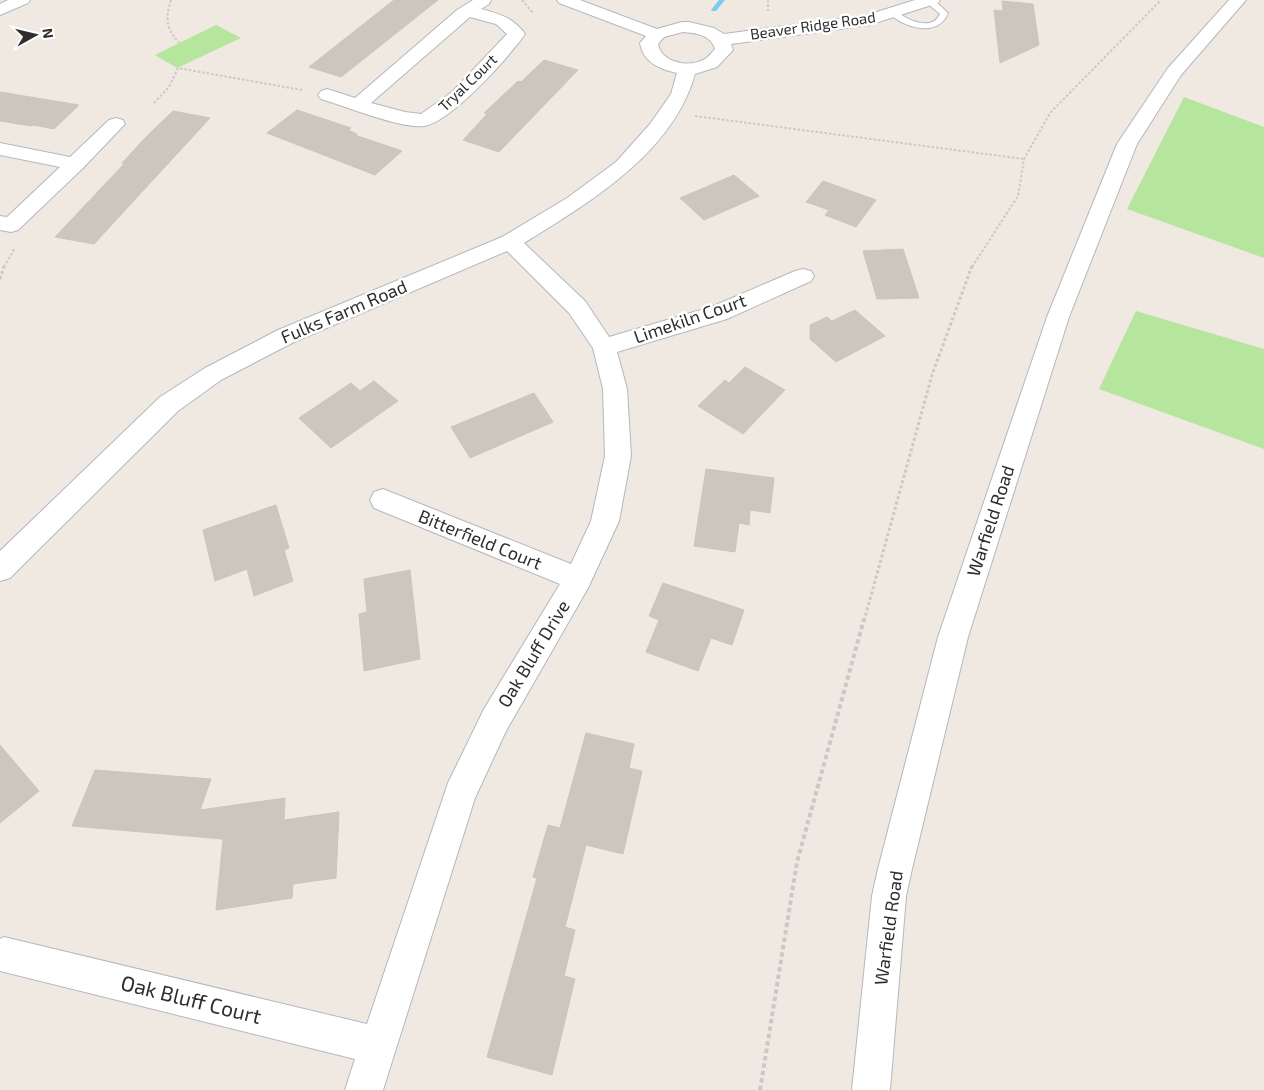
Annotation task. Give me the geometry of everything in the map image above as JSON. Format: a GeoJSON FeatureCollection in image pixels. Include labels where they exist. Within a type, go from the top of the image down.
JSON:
{"type":"FeatureCollection","features":[{"type":"Feature","properties":{"kind":"street"},"geometry":{"type":"LineString","coordinates":[[0,10],[22,0]]}},
{"type":"Feature","properties":{"kind":"street"},"geometry":{"type":"LineString","coordinates":[[359,104],[468,11],[484,0]]}},
{"type":"Feature","properties":{"kind":"street"},"geometry":{"type":"LineString","coordinates":[[565,0],[656,34]]}},
{"type":"Feature","properties":{"kind":"street","name":"Beaver Ridge Road"},"geometry":{"type":"LineString","coordinates":[[721,40],[869,20],[931,0]]}},
{"type":"Feature","properties":{"kind":"street","name":"Warfield Road"},"geometry":{"type":"LineString","coordinates":[[871,1090],[889,896],[895,869],[953,637],[1058,318],[1127,144],[1174,72],[1238,0]]}},
{"type":"Feature","properties":{"kind":"street","name":"Tryal Court"},"geometry":{"type":"LineString","coordinates":[[327,95],[409,119],[424,120],[439,113],[505,48],[516,34],[512,26],[502,20],[468,11]]}},
{"type":"Feature","properties":{"kind":"street"},"geometry":{"type":"LineString","coordinates":[[694,28],[706,31],[721,40],[724,50],[720,59],[705,66],[687,69],[669,66],[653,57],[648,49],[649,42],[656,34],[668,30],[694,28]]}},
{"type":"Feature","properties":{"kind":"street","name":"Fulks Farm Road"},"geometry":{"type":"LineString","coordinates":[[0,568],[169,404],[213,374],[286,336],[510,242],[574,203],[623,166],[657,128],[680,94],[687,69]]}},
{"type":"Feature","properties":{"kind":"street"},"geometry":{"type":"LineString","coordinates":[[0,223],[10,226],[116,124]]}},
{"type":"Feature","properties":{"kind":"street"},"geometry":{"type":"LineString","coordinates":[[0,150],[76,164]]}},
{"type":"Feature","properties":{"kind":"street","name":"Oak Bluff Drive"},"geometry":{"type":"LineString","coordinates":[[364,1090],[460,795],[495,720],[578,579],[605,521],[618,456],[615,390],[604,347],[577,307],[510,242]]}},
{"type":"Feature","properties":{"kind":"street","name":"Limekiln Court"},"geometry":{"type":"LineString","coordinates":[[604,347],[719,313],[803,276]]}},
{"type":"Feature","properties":{"kind":"street","name":"Bitterfield Court"},"geometry":{"type":"LineString","coordinates":[[382,500],[578,579]]}},
{"type":"Feature","properties":{"kind":"street","name":"Oak Bluff Court"},"geometry":{"type":"LineString","coordinates":[[4,955],[378,1046]]}},
{"type":"Feature","properties":{"kind":"path"},"geometry":{"type":"LineString","coordinates":[[171,0],[164,18],[168,30],[179,43]]}},
{"type":"Feature","properties":{"kind":"path"},"geometry":{"type":"LineString","coordinates":[[760,1090],[797,862],[930,385],[973,264],[1018,196],[1024,159],[1050,113],[1161,0]]}},
{"type":"Feature","properties":{"kind":"path"},"geometry":{"type":"LineString","coordinates":[[154,103],[169,87],[178,68],[327,95]]}},
{"type":"Feature","properties":{"kind":"path"},"geometry":{"type":"LineString","coordinates":[[668,112],[1024,159]]}},
{"type":"Feature","properties":{"kind":"path"},"geometry":{"type":"LineString","coordinates":[[0,279],[6,261],[19,242]]}},
{"type":"Feature","properties":{"kind":"green space"},"geometry":{"type":"Polygon","coordinates":[[[216,25],[241,38],[177,68],[155,55],[216,25]]]}},
{"type":"Feature","properties":{"kind":"green space"},"geometry":{"type":"Polygon","coordinates":[[[1184,97],[1264,127],[1264,258],[1127,209],[1184,97]]]}},
{"type":"Feature","properties":{"kind":"green space"},"geometry":{"type":"Polygon","coordinates":[[[1136,311],[1264,349],[1264,449],[1099,389],[1136,311]]]}},
{"type":"Feature","properties":{"kind":"building"},"geometry":{"type":"Polygon","coordinates":[[[394,0],[438,0],[341,77],[309,67],[394,0]]]}},
{"type":"Feature","properties":{"kind":"building"},"geometry":{"type":"Polygon","coordinates":[[[1002,1],[1033,4],[1039,45],[1000,63],[994,10],[1003,11],[1002,1]]]}},
{"type":"Feature","properties":{"kind":"building"},"geometry":{"type":"Polygon","coordinates":[[[544,60],[578,70],[499,152],[463,140],[487,114],[484,113],[544,60]]]}},
{"type":"Feature","properties":{"kind":"building"},"geometry":{"type":"Polygon","coordinates":[[[0,92],[79,105],[54,129],[0,121],[0,92]]]}},
{"type":"Feature","properties":{"kind":"building"},"geometry":{"type":"Polygon","coordinates":[[[297,110],[351,128],[348,130],[357,134],[355,135],[402,151],[375,175],[267,133],[297,110]]]}},
{"type":"Feature","properties":{"kind":"building"},"geometry":{"type":"Polygon","coordinates":[[[173,111],[210,118],[94,244],[55,237],[124,164],[122,163],[148,135],[173,111]]]}},
{"type":"Feature","properties":{"kind":"building"},"geometry":{"type":"Polygon","coordinates":[[[734,175],[759,196],[704,220],[680,198],[734,175]]]}},
{"type":"Feature","properties":{"kind":"building"},"geometry":{"type":"Polygon","coordinates":[[[823,181],[876,200],[856,227],[825,215],[829,210],[806,202],[823,181]]]}},
{"type":"Feature","properties":{"kind":"building"},"geometry":{"type":"Polygon","coordinates":[[[903,249],[919,298],[877,299],[863,251],[903,249]]]}},
{"type":"Feature","properties":{"kind":"building"},"geometry":{"type":"Polygon","coordinates":[[[855,310],[885,336],[836,362],[810,339],[810,325],[827,317],[832,321],[855,310]]]}},
{"type":"Feature","properties":{"kind":"building"},"geometry":{"type":"Polygon","coordinates":[[[745,367],[785,390],[743,434],[698,406],[725,380],[729,383],[745,367]]]}},
{"type":"Feature","properties":{"kind":"building"},"geometry":{"type":"Polygon","coordinates":[[[374,381],[398,401],[331,448],[299,418],[351,383],[360,391],[374,381]]]}},
{"type":"Feature","properties":{"kind":"building"},"geometry":{"type":"Polygon","coordinates":[[[534,393],[553,422],[470,458],[451,427],[534,393]]]}},
{"type":"Feature","properties":{"kind":"building"},"geometry":{"type":"Polygon","coordinates":[[[706,469],[774,478],[770,513],[750,510],[749,525],[739,523],[735,552],[694,546],[706,469]]]}},
{"type":"Feature","properties":{"kind":"building"},"geometry":{"type":"Polygon","coordinates":[[[276,505],[289,548],[284,550],[293,581],[254,596],[247,569],[215,581],[203,530],[276,505]]]}},
{"type":"Feature","properties":{"kind":"building"},"geometry":{"type":"Polygon","coordinates":[[[410,570],[420,659],[364,671],[359,614],[367,612],[364,579],[410,570]]]}},
{"type":"Feature","properties":{"kind":"building"},"geometry":{"type":"Polygon","coordinates":[[[663,583],[744,610],[732,645],[711,638],[698,671],[646,652],[659,620],[649,616],[663,583]]]}},
{"type":"Feature","properties":{"kind":"building"},"geometry":{"type":"Polygon","coordinates":[[[586,733],[634,744],[629,768],[642,771],[623,854],[586,845],[565,927],[575,930],[564,976],[575,979],[552,1075],[487,1057],[537,878],[533,877],[548,825],[560,828],[586,733]]]}},
{"type":"Feature","properties":{"kind":"building"},"geometry":{"type":"Polygon","coordinates":[[[0,745],[39,791],[0,823],[0,745]]]}},
{"type":"Feature","properties":{"kind":"building"},"geometry":{"type":"Polygon","coordinates":[[[95,770],[211,779],[200,810],[285,798],[284,820],[339,812],[336,878],[293,884],[292,898],[216,910],[223,839],[72,826],[95,770]]]}},
{"type":"Feature","properties":{"kind":"waterway"},"geometry":{"type":"LineString","coordinates":[[714,10],[722,0]]}}]}
